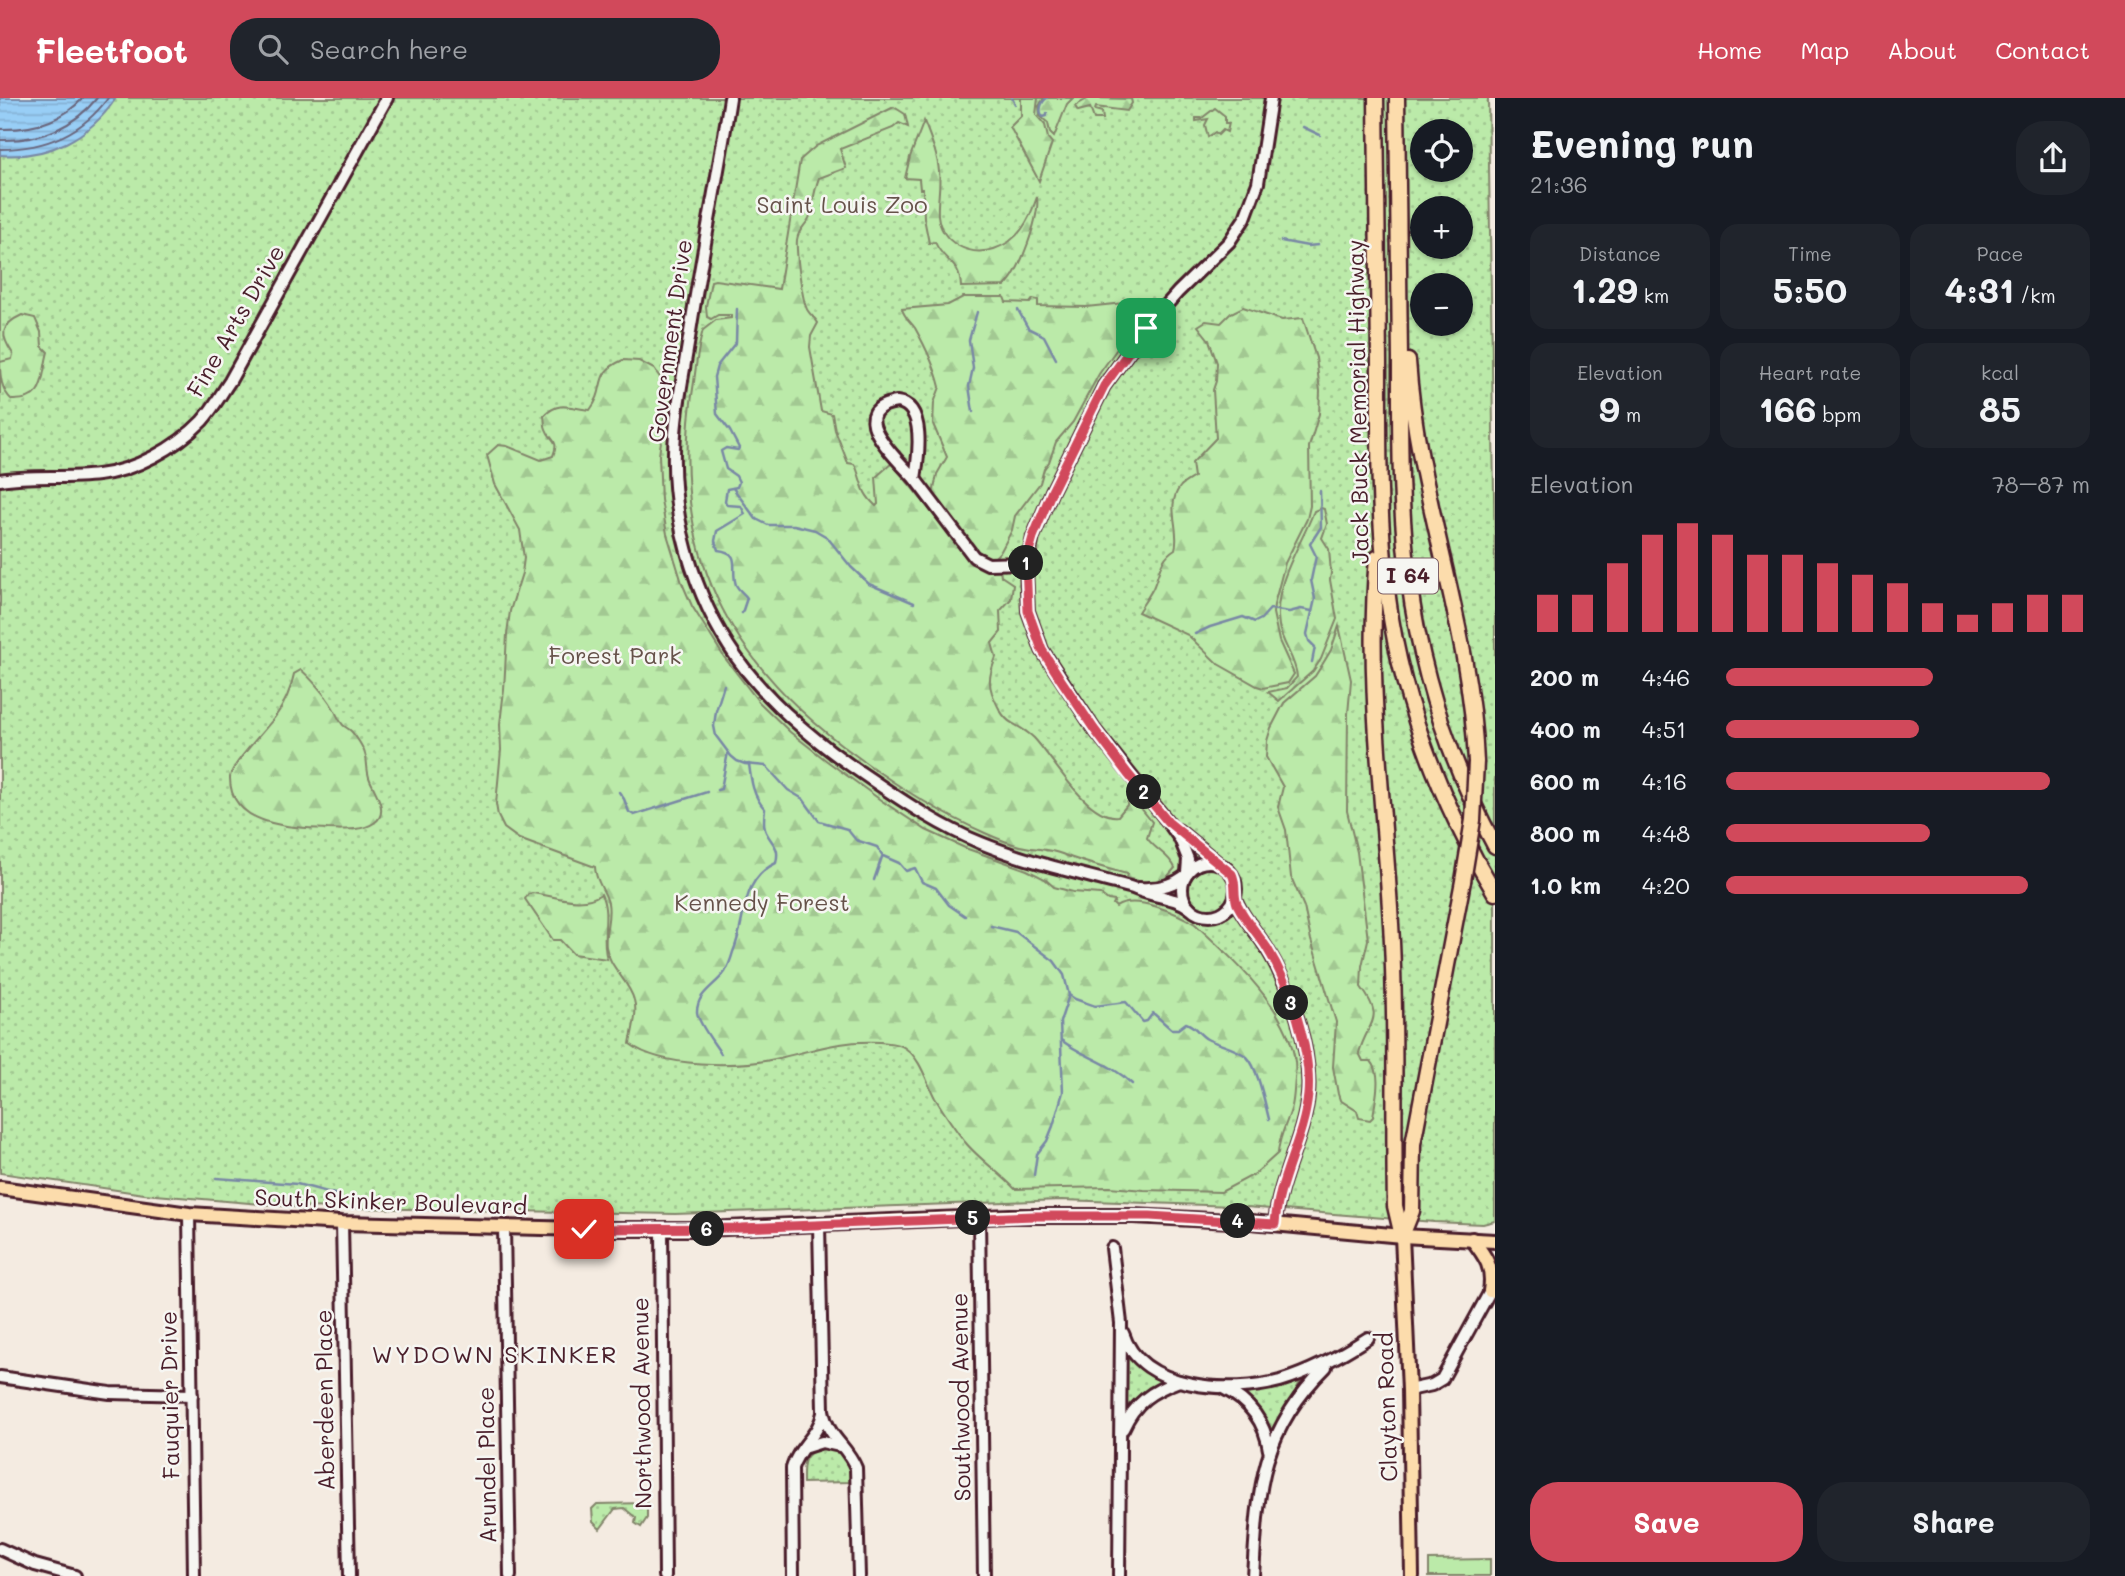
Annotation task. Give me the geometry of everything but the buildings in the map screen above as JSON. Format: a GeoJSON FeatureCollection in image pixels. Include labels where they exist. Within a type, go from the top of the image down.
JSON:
{"type":"FeatureCollection","features":[{"type":"Feature","properties":{"kind":"highway","name":"Jack Buck Memorial Highway"},"geometry":{"type":"LineString","coordinates":[[1376,98],[1381,518],[1390,614],[1412,708],[1445,798],[1495,893]]}},
{"type":"Feature","properties":{"kind":"highway","name":"Jack Buck Memorial Highway"},"geometry":{"type":"LineString","coordinates":[[1397,98],[1401,482],[1413,611],[1427,674],[1446,735],[1467,792],[1495,846]]}},
{"type":"Feature","properties":{"kind":"highway"},"geometry":{"type":"LineString","coordinates":[[1399,290],[1405,324],[1415,432],[1467,663],[1475,727],[1476,762],[1473,820],[1463,881],[1413,1144],[1412,1211],[1402,1236]]}},
{"type":"Feature","properties":{"kind":"highway"},"geometry":{"type":"LineString","coordinates":[[1381,518],[1373,598],[1374,649],[1391,928],[1395,1211],[1402,1236]]}},
{"type":"Feature","properties":{"kind":"main road","name":"South Skinker Boulevard"},"geometry":{"type":"LineString","coordinates":[[0,1188],[189,1214],[342,1223],[662,1229],[978,1217],[1133,1216],[1495,1241]]}},
{"type":"Feature","properties":{"kind":"main road","name":"Clayton Road"},"geometry":{"type":"LineString","coordinates":[[1402,1236],[1409,1390],[1412,1576]]}},
{"type":"Feature","properties":{"kind":"main road"},"geometry":{"type":"LineString","coordinates":[[1472,1239],[1490,1265],[1493,1287]]}},
{"type":"Feature","properties":{"kind":"street","name":"Fine Arts Drive"},"geometry":{"type":"LineString","coordinates":[[3,479],[100,475],[117,471],[169,447],[203,420],[230,381],[387,98]]}},
{"type":"Feature","properties":{"kind":"street","name":"Government Drive"},"geometry":{"type":"LineString","coordinates":[[730,98],[686,354],[674,453],[676,492],[684,537],[711,612],[744,667],[784,712],[844,761],[918,812],[984,844],[1160,898],[1177,900],[1190,908]]}},
{"type":"Feature","properties":{"kind":"street"},"geometry":{"type":"LineString","coordinates":[[1168,822],[1232,874],[1236,881],[1235,898],[1227,909],[1215,915],[1202,915],[1190,908],[1183,897],[1189,866],[1187,855],[1168,822],[1094,729],[1042,650],[1028,611],[1026,562],[1052,491],[1094,404],[1115,369],[1178,292],[1229,242],[1245,218],[1258,183],[1271,98]]}},
{"type":"Feature","properties":{"kind":"street"},"geometry":{"type":"LineString","coordinates":[[915,479],[919,441],[917,423],[906,405],[897,401],[891,402],[877,412],[873,426],[875,433],[915,479],[974,556],[988,564],[1026,562]]}},
{"type":"Feature","properties":{"kind":"street"},"geometry":{"type":"LineString","coordinates":[[1186,875],[1198,864],[1219,863]]}},
{"type":"Feature","properties":{"kind":"street","name":"Government Drive"},"geometry":{"type":"LineString","coordinates":[[1133,888],[1165,886],[1186,875]]}},
{"type":"Feature","properties":{"kind":"street"},"geometry":{"type":"LineString","coordinates":[[1235,898],[1275,963],[1294,1012],[1307,1059],[1308,1096],[1305,1114],[1280,1190],[1275,1224]]}},
{"type":"Feature","properties":{"kind":"street","name":"Fauquier Drive"},"geometry":{"type":"LineString","coordinates":[[189,1214],[194,1576]]}},
{"type":"Feature","properties":{"kind":"street","name":"Southwood Avenue"},"geometry":{"type":"LineString","coordinates":[[978,1217],[984,1576]]}},
{"type":"Feature","properties":{"kind":"street","name":"Aberdeen Place"},"geometry":{"type":"LineString","coordinates":[[342,1223],[349,1576]]}},
{"type":"Feature","properties":{"kind":"street"},"geometry":{"type":"LineString","coordinates":[[819,1224],[823,1410],[827,1427],[853,1459],[856,1468],[859,1576]]}},
{"type":"Feature","properties":{"kind":"street","name":"Arundel Place"},"geometry":{"type":"LineString","coordinates":[[504,1227],[510,1576]]}},
{"type":"Feature","properties":{"kind":"street","name":"Northwood Avenue"},"geometry":{"type":"LineString","coordinates":[[662,1229],[665,1576]]}},
{"type":"Feature","properties":{"kind":"street"},"geometry":{"type":"LineString","coordinates":[[1112,1248],[1121,1323],[1119,1576]]}},
{"type":"Feature","properties":{"kind":"street"},"geometry":{"type":"LineString","coordinates":[[1409,1390],[1432,1385],[1443,1379],[1493,1287]]}},
{"type":"Feature","properties":{"kind":"street"},"geometry":{"type":"LineString","coordinates":[[1121,1323],[1125,1339],[1141,1361],[1162,1375],[1179,1381],[1221,1387],[1261,1385],[1296,1376],[1331,1362],[1368,1338]]}},
{"type":"Feature","properties":{"kind":"street"},"geometry":{"type":"LineString","coordinates":[[1253,1576],[1258,1505],[1269,1451],[1289,1410],[1331,1362]]}},
{"type":"Feature","properties":{"kind":"street"},"geometry":{"type":"LineString","coordinates":[[0,1377],[110,1393],[192,1395]]}},
{"type":"Feature","properties":{"kind":"street"},"geometry":{"type":"LineString","coordinates":[[1122,1432],[1128,1417],[1144,1398],[1179,1381]]}},
{"type":"Feature","properties":{"kind":"street"},"geometry":{"type":"LineString","coordinates":[[1221,1387],[1237,1395],[1257,1416],[1264,1427],[1269,1451]]}},
{"type":"Feature","properties":{"kind":"street"},"geometry":{"type":"LineString","coordinates":[[793,1576],[792,1468],[818,1427],[823,1410]]}},
{"type":"Feature","properties":{"kind":"street"},"geometry":{"type":"LineString","coordinates":[[803,1449],[822,1442],[842,1447]]}},
{"type":"Feature","properties":{"kind":"street"},"geometry":{"type":"LineString","coordinates":[[0,1549],[35,1565],[75,1576]]}},
{"type":"Feature","properties":{"kind":"green space","name":"Forest Park"},"geometry":{"type":"Polygon","coordinates":[[[0,98],[1488,98],[1495,561],[1495,1221],[1483,1224],[1434,1222],[1234,1206],[1062,1200],[675,1214],[296,1207],[144,1194],[0,1173],[0,98]]]}},
{"type":"Feature","properties":{"kind":"green space"},"geometry":{"type":"Polygon","coordinates":[[[1021,98],[1038,98],[1036,115],[1045,125],[1052,143],[1039,181],[1010,127],[1021,116],[1021,98]]]}},
{"type":"Feature","properties":{"kind":"green space"},"geometry":{"type":"Polygon","coordinates":[[[1044,98],[1073,98],[1067,104],[1054,137],[1050,133],[1048,123],[1040,116],[1039,106],[1044,98]]]}},
{"type":"Feature","properties":{"kind":"green space"},"geometry":{"type":"Polygon","coordinates":[[[1089,98],[1131,99],[1132,103],[1127,111],[1096,107],[1095,110],[1102,112],[1103,119],[1094,119],[1090,108],[1078,111],[1075,106],[1089,98]]]}},
{"type":"Feature","properties":{"kind":"green space"},"geometry":{"type":"Polygon","coordinates":[[[894,107],[905,114],[908,127],[899,123],[893,128],[840,149],[846,168],[819,178],[810,216],[798,236],[798,265],[804,298],[808,311],[818,323],[811,336],[810,347],[821,411],[832,414],[835,430],[848,463],[856,467],[865,492],[876,506],[876,477],[892,463],[972,562],[986,570],[1000,569],[1001,576],[1013,584],[1011,599],[1000,611],[1001,632],[992,643],[996,657],[990,683],[997,706],[1008,721],[1034,738],[1072,786],[1094,808],[1106,815],[1118,816],[1132,797],[1152,822],[1147,838],[1175,868],[1161,884],[1126,878],[1127,874],[1057,852],[1020,846],[998,839],[937,809],[877,771],[815,723],[775,684],[742,642],[717,598],[699,550],[689,498],[688,442],[696,363],[703,330],[716,320],[731,318],[731,315],[718,315],[711,319],[707,317],[706,306],[711,281],[779,289],[800,160],[816,146],[894,107]]]}},
{"type":"Feature","properties":{"kind":"green space"},"geometry":{"type":"Polygon","coordinates":[[[1215,108],[1225,116],[1225,123],[1229,123],[1227,132],[1223,130],[1218,135],[1215,132],[1208,137],[1205,125],[1208,119],[1196,121],[1196,118],[1202,118],[1215,108]]]}},
{"type":"Feature","properties":{"kind":"green space"},"geometry":{"type":"Polygon","coordinates":[[[924,121],[938,166],[940,225],[950,240],[958,246],[985,251],[1010,241],[1022,229],[1037,197],[1028,244],[1017,269],[1005,286],[961,287],[958,272],[935,242],[929,243],[924,218],[923,189],[920,189],[919,179],[905,178],[924,121]]]}},
{"type":"Feature","properties":{"kind":"green space"},"geometry":{"type":"Polygon","coordinates":[[[963,297],[1004,297],[1006,302],[1030,303],[1033,299],[1038,300],[1038,306],[1086,307],[1134,302],[1141,311],[1139,317],[1130,322],[1129,332],[1099,374],[1073,422],[1056,442],[1040,483],[1015,516],[1012,530],[1001,551],[992,560],[975,549],[933,495],[937,474],[947,457],[933,424],[934,403],[940,387],[926,349],[902,309],[948,305],[963,297]]]}},
{"type":"Feature","properties":{"kind":"green space"},"geometry":{"type":"Polygon","coordinates":[[[1243,307],[1282,320],[1303,318],[1316,358],[1320,391],[1319,414],[1309,447],[1310,506],[1307,519],[1285,563],[1273,613],[1279,641],[1294,674],[1288,683],[1263,688],[1218,664],[1188,635],[1138,612],[1153,588],[1163,561],[1175,549],[1173,510],[1176,494],[1181,486],[1194,477],[1192,463],[1216,438],[1213,390],[1217,363],[1209,340],[1198,326],[1206,321],[1221,323],[1231,313],[1243,307]]]}},
{"type":"Feature","properties":{"kind":"green space"},"geometry":{"type":"Polygon","coordinates":[[[22,315],[35,318],[41,332],[42,346],[48,352],[37,392],[23,399],[12,400],[3,387],[0,362],[12,359],[13,354],[4,331],[9,323],[22,315]]]}},
{"type":"Feature","properties":{"kind":"green space","name":"Kennedy Forest"},"geometry":{"type":"Polygon","coordinates":[[[623,360],[639,361],[654,369],[664,383],[664,421],[659,455],[661,500],[667,534],[692,606],[724,657],[759,702],[790,732],[827,761],[926,830],[965,848],[1027,870],[1054,887],[1100,894],[1115,901],[1113,904],[1116,907],[1124,904],[1145,904],[1178,915],[1195,924],[1246,973],[1262,993],[1288,1035],[1294,1057],[1295,1079],[1292,1106],[1278,1153],[1255,1174],[1221,1192],[1110,1187],[1015,1189],[965,1142],[935,1098],[915,1058],[900,1045],[880,1042],[851,1043],[826,1046],[759,1062],[721,1064],[661,1058],[630,1044],[635,1005],[628,987],[608,954],[608,903],[595,867],[519,839],[504,828],[498,816],[496,804],[507,634],[524,558],[520,530],[495,484],[487,455],[498,445],[541,460],[553,456],[555,443],[546,429],[544,416],[561,406],[590,410],[603,376],[613,365],[623,360]]]}},
{"type":"Feature","properties":{"kind":"green space"},"geometry":{"type":"Polygon","coordinates":[[[1324,509],[1327,524],[1322,538],[1329,549],[1330,580],[1337,619],[1321,659],[1313,671],[1279,701],[1268,692],[1287,688],[1297,677],[1279,626],[1278,611],[1283,581],[1314,511],[1324,509]]]}},
{"type":"Feature","properties":{"kind":"green space"},"geometry":{"type":"Polygon","coordinates":[[[1339,626],[1351,680],[1347,811],[1357,852],[1368,940],[1362,966],[1361,987],[1374,1014],[1359,1053],[1363,1061],[1371,1061],[1377,1073],[1373,1117],[1370,1120],[1359,1118],[1357,1111],[1340,1100],[1338,1094],[1333,1067],[1336,1022],[1311,940],[1304,907],[1291,877],[1286,830],[1278,807],[1283,787],[1266,757],[1271,728],[1284,703],[1315,676],[1331,650],[1339,626]]]}},
{"type":"Feature","properties":{"kind":"green space"},"geometry":{"type":"Polygon","coordinates":[[[301,670],[326,697],[341,723],[353,733],[364,751],[369,777],[381,808],[379,819],[369,826],[345,829],[281,825],[251,815],[240,806],[232,793],[232,771],[278,712],[287,697],[294,674],[301,670]]]}},
{"type":"Feature","properties":{"kind":"green space"},"geometry":{"type":"Polygon","coordinates":[[[532,893],[576,900],[585,900],[601,894],[605,910],[607,959],[573,954],[560,940],[553,940],[525,899],[532,893]]]}},
{"type":"Feature","properties":{"kind":"green space"},"geometry":{"type":"Polygon","coordinates":[[[1125,1350],[1164,1380],[1149,1387],[1127,1406],[1125,1350]]]}},
{"type":"Feature","properties":{"kind":"green space"},"geometry":{"type":"Polygon","coordinates":[[[1303,1377],[1273,1431],[1269,1431],[1259,1409],[1242,1392],[1303,1377]]]}},
{"type":"Feature","properties":{"kind":"green space"},"geometry":{"type":"Polygon","coordinates":[[[820,1448],[834,1450],[844,1457],[851,1482],[803,1483],[806,1457],[820,1448]]]}},
{"type":"Feature","properties":{"kind":"green space"},"geometry":{"type":"Polygon","coordinates":[[[647,1503],[647,1518],[641,1527],[635,1523],[636,1518],[624,1508],[615,1509],[600,1529],[593,1522],[592,1509],[597,1504],[647,1503]]]}},
{"type":"Feature","properties":{"kind":"green space"},"geometry":{"type":"Polygon","coordinates":[[[1490,1559],[1490,1576],[1429,1576],[1429,1560],[1490,1559]]]}},
{"type":"Feature","properties":{"kind":"water"},"geometry":{"type":"Polygon","coordinates":[[[0,98],[116,98],[94,124],[66,143],[34,153],[0,155],[0,98]]]}},
{"type":"Feature","properties":{"kind":"waterway"},"geometry":{"type":"LineString","coordinates":[[1012,98],[1015,104]]}},
{"type":"Feature","properties":{"kind":"waterway"},"geometry":{"type":"LineString","coordinates":[[1047,98],[1040,109],[1043,117],[1047,116],[1047,113]]}},
{"type":"Feature","properties":{"kind":"waterway"},"geometry":{"type":"LineString","coordinates":[[1303,127],[1320,135]]}},
{"type":"Feature","properties":{"kind":"waterway"},"geometry":{"type":"LineString","coordinates":[[1281,241],[1318,245]]}},
{"type":"Feature","properties":{"kind":"waterway"},"geometry":{"type":"LineString","coordinates":[[737,309],[736,342],[717,366],[714,377],[717,414],[739,448],[726,448],[721,451],[726,469],[736,476],[739,482],[737,487],[727,489],[725,501],[727,505],[741,506],[745,514],[717,531],[715,541],[718,550],[731,554],[733,558],[736,585],[747,598],[742,613]]}},
{"type":"Feature","properties":{"kind":"waterway"},"geometry":{"type":"LineString","coordinates":[[1018,310],[1028,328],[1044,336],[1056,359]]}},
{"type":"Feature","properties":{"kind":"waterway"},"geometry":{"type":"LineString","coordinates":[[973,412],[969,386],[973,368],[969,340],[977,312]]}},
{"type":"Feature","properties":{"kind":"waterway"},"geometry":{"type":"LineString","coordinates":[[733,488],[756,519],[768,525],[794,525],[815,530],[827,537],[869,584],[914,603]]}},
{"type":"Feature","properties":{"kind":"waterway"},"geometry":{"type":"LineString","coordinates":[[1312,662],[1315,647],[1307,634],[1315,599],[1311,580],[1316,556],[1310,544],[1321,527],[1320,491]]}},
{"type":"Feature","properties":{"kind":"waterway"},"geometry":{"type":"LineString","coordinates":[[1195,634],[1243,617],[1255,622],[1270,609],[1312,611]]}},
{"type":"Feature","properties":{"kind":"waterway"},"geometry":{"type":"LineString","coordinates":[[724,685],[714,726],[716,736],[731,756],[745,764],[766,766],[788,790],[803,799],[819,821],[847,829],[856,840],[877,847],[883,856],[899,863],[906,871],[915,868],[922,882],[936,888],[949,905],[965,916]]}},
{"type":"Feature","properties":{"kind":"waterway"},"geometry":{"type":"LineString","coordinates":[[717,790],[721,789],[728,752]]}},
{"type":"Feature","properties":{"kind":"waterway"},"geometry":{"type":"LineString","coordinates":[[721,1054],[700,1022],[698,1005],[703,995],[725,972],[737,940],[750,890],[764,870],[776,863],[777,857],[776,849],[765,830],[765,809],[755,794],[749,764]]}},
{"type":"Feature","properties":{"kind":"waterway"},"geometry":{"type":"LineString","coordinates":[[619,792],[629,812],[634,815],[707,792]]}},
{"type":"Feature","properties":{"kind":"waterway"},"geometry":{"type":"LineString","coordinates":[[874,880],[882,857]]}},
{"type":"Feature","properties":{"kind":"waterway"},"geometry":{"type":"LineString","coordinates":[[991,926],[1016,932],[1054,961],[1064,975],[1069,995],[1075,999],[1095,1006],[1126,1002],[1143,1022],[1153,1013],[1171,1029],[1178,1029],[1186,1023],[1207,1039],[1243,1054],[1255,1069],[1269,1119]]}},
{"type":"Feature","properties":{"kind":"waterway"},"geometry":{"type":"LineString","coordinates":[[1034,1175],[1037,1154],[1047,1141],[1063,1092],[1060,1022],[1069,995]]}},
{"type":"Feature","properties":{"kind":"waterway"},"geometry":{"type":"LineString","coordinates":[[1061,1040],[1115,1070],[1132,1084]]}},
{"type":"Feature","properties":{"kind":"waterway"},"geometry":{"type":"LineString","coordinates":[[216,1178],[297,1184],[335,1194]]}},
{"type":"Feature","properties":{"kind":"district","name":"WYDOWN SKINKER"},"geometry":{"type":"Point","coordinates":[495,1355]}},
{"type":"Feature","properties":{"kind":"route"},"geometry":{"type":"LineString","coordinates":[[584,1229],[741,1228],[1034,1216],[1150,1216],[1275,1224],[1280,1190],[1305,1114],[1309,1076],[1303,1039],[1282,979],[1267,948],[1239,908],[1235,898],[1236,881],[1232,874],[1168,822],[1128,774],[1094,729],[1042,650],[1028,611],[1026,562],[1052,491],[1104,386],[1146,328]]}},
{"type":"Feature","properties":{"kind":"park label","name":"Saint Louis Zoo"},"geometry":{"type":"Point","coordinates":[842,205]}}]}
